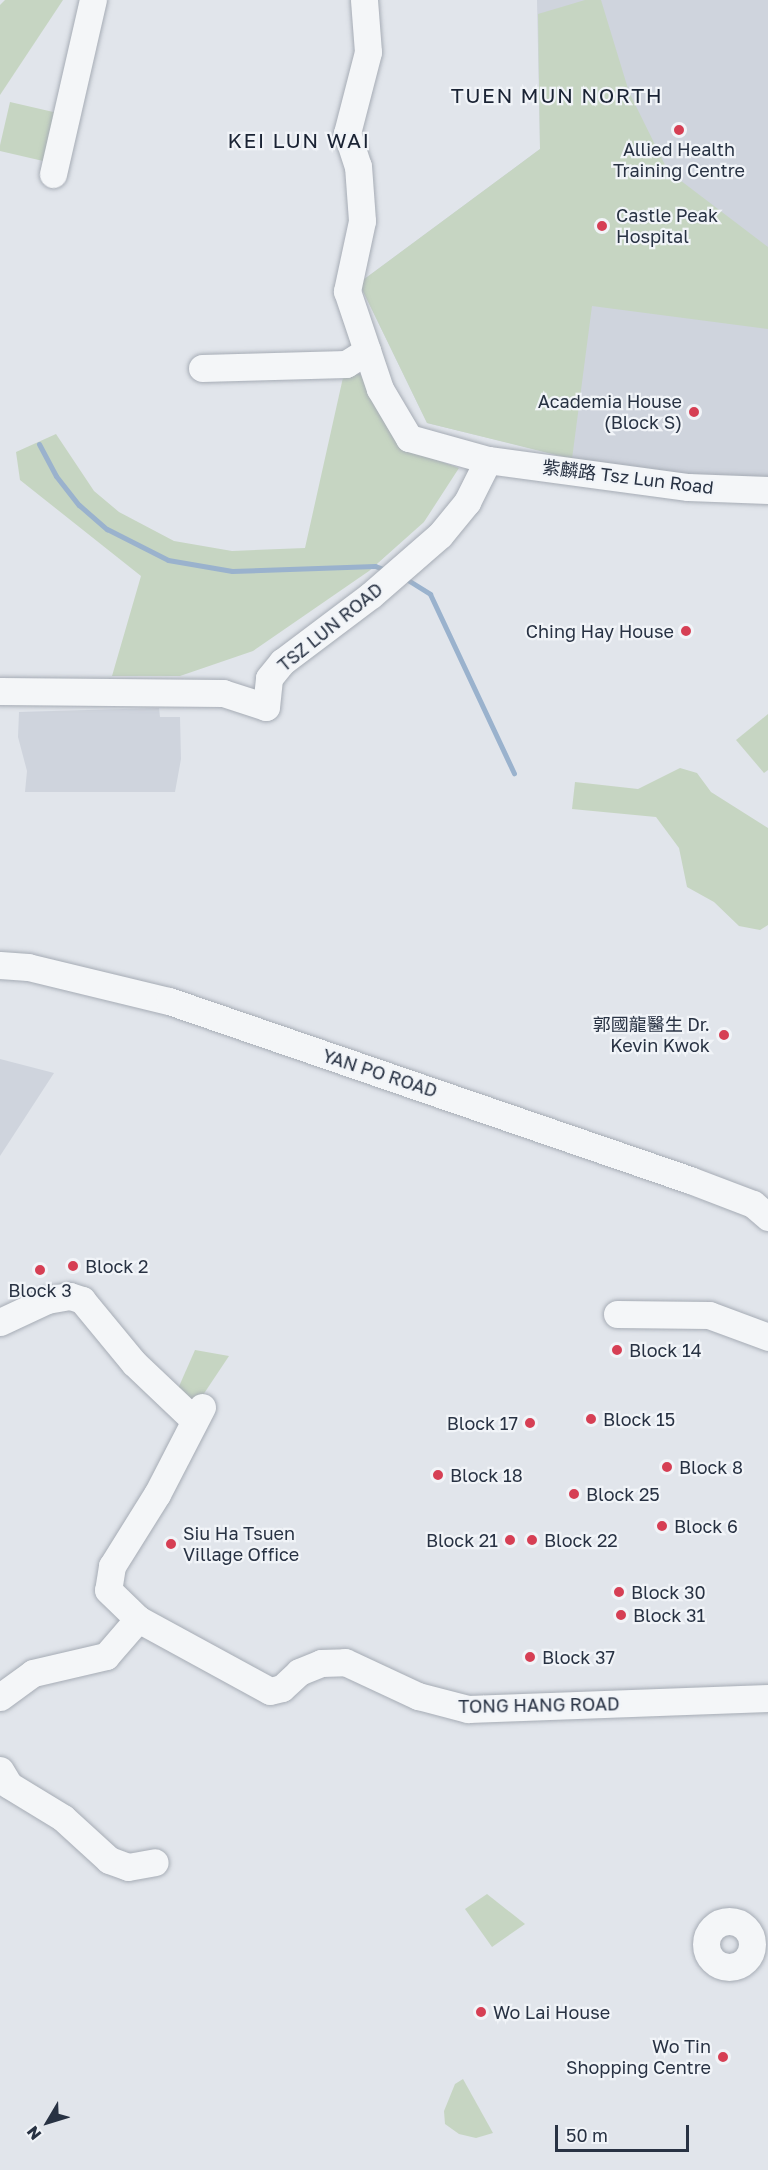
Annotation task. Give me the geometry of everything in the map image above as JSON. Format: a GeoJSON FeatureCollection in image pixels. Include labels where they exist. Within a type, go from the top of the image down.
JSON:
{"type":"FeatureCollection","features":[{"type":"Feature","properties":{"kind":"street"},"geometry":{"type":"LineString","coordinates":[[53,174],[93,0]]}},
{"type":"Feature","properties":{"kind":"street","name":"紫麟路 Tsz Lun Road"},"geometry":{"type":"LineString","coordinates":[[364,0],[368,52],[347,133],[358,166],[362,221],[347,291],[380,389],[408,438],[488,460],[688,487],[768,490]]}},
{"type":"Feature","properties":{"kind":"street"},"geometry":{"type":"LineString","coordinates":[[202,368],[346,364],[367,351]]}},
{"type":"Feature","properties":{"kind":"street","name":"TSZ LUN ROAD"},"geometry":{"type":"LineString","coordinates":[[0,691],[223,693],[266,707],[269,678],[282,662],[396,574],[440,535],[467,502],[488,460]]}},
{"type":"Feature","properties":{"kind":"street","name":"YAN PO ROAD"},"geometry":{"type":"LineString","coordinates":[[0,965],[28,967],[169,1001],[763,1207]]}},
{"type":"Feature","properties":{"kind":"street","name":"TONG HANG ROAD"},"geometry":{"type":"LineString","coordinates":[[0,1322],[47,1300],[70,1296],[82,1300],[134,1363],[198,1414],[107,1580],[108,1590],[120,1605],[138,1619],[270,1691],[282,1688],[299,1672],[321,1663],[345,1662],[418,1696],[468,1709],[768,1698]]}},
{"type":"Feature","properties":{"kind":"street"},"geometry":{"type":"LineString","coordinates":[[616,1314],[709,1315],[768,1337]]}},
{"type":"Feature","properties":{"kind":"street"},"geometry":{"type":"LineString","coordinates":[[0,1697],[33,1673],[106,1656],[138,1619]]}},
{"type":"Feature","properties":{"kind":"street"},"geometry":{"type":"LineString","coordinates":[[0,1770],[9,1785],[63,1818],[109,1860],[128,1867],[155,1862]]}},
{"type":"Feature","properties":{"kind":"shaded area","name":"Castle Peak Hospital"},"geometry":{"type":"Polygon","coordinates":[[[537,0],[768,0],[768,482],[611,468],[427,423],[359,283],[540,149],[537,0]]]}},
{"type":"Feature","properties":{"kind":"shaded area"},"geometry":{"type":"Polygon","coordinates":[[[159,708],[160,717],[180,717],[181,759],[175,792],[25,792],[27,771],[18,737],[19,712],[159,708]]]}},
{"type":"Feature","properties":{"kind":"shaded area"},"geometry":{"type":"Polygon","coordinates":[[[0,1059],[54,1073],[0,1156],[0,1059]]]}},
{"type":"Feature","properties":{"kind":"green space"},"geometry":{"type":"Polygon","coordinates":[[[5,0],[63,0],[0,95],[0,5],[5,0]]]}},
{"type":"Feature","properties":{"kind":"green space","name":"Castle Peak Hospital"},"geometry":{"type":"Polygon","coordinates":[[[585,0],[601,0],[629,92],[668,171],[768,247],[768,329],[592,306],[572,459],[427,423],[359,283],[540,149],[538,14],[585,0]]]}},
{"type":"Feature","properties":{"kind":"green space"},"geometry":{"type":"Polygon","coordinates":[[[10,102],[59,113],[47,162],[0,151],[10,102]]]}},
{"type":"Feature","properties":{"kind":"green space"},"geometry":{"type":"Polygon","coordinates":[[[344,373],[360,374],[403,448],[459,468],[424,522],[369,571],[253,651],[180,676],[112,676],[141,576],[20,480],[16,452],[56,434],[94,491],[119,512],[174,541],[232,551],[305,548],[344,373]]]}},
{"type":"Feature","properties":{"kind":"green space"},"geometry":{"type":"Polygon","coordinates":[[[768,714],[768,770],[764,773],[736,740],[768,714]]]}},
{"type":"Feature","properties":{"kind":"green space"},"geometry":{"type":"Polygon","coordinates":[[[680,768],[697,773],[711,792],[768,828],[768,925],[760,930],[739,926],[714,902],[687,887],[679,848],[656,817],[572,809],[575,782],[638,789],[680,768]]]}},
{"type":"Feature","properties":{"kind":"green space"},"geometry":{"type":"Polygon","coordinates":[[[195,1350],[229,1356],[197,1404],[177,1391],[195,1350]]]}},
{"type":"Feature","properties":{"kind":"green space"},"geometry":{"type":"Polygon","coordinates":[[[487,1894],[525,1924],[492,1947],[465,1909],[487,1894]]]}},
{"type":"Feature","properties":{"kind":"green space"},"geometry":{"type":"Polygon","coordinates":[[[463,2079],[493,2133],[476,2138],[459,2134],[445,2124],[444,2111],[455,2084],[463,2079]]]}},
{"type":"Feature","properties":{"kind":"waterway"},"geometry":{"type":"LineString","coordinates":[[39,444],[56,476],[79,505],[107,529],[168,560],[232,571],[375,566],[386,570]]}},
{"type":"Feature","properties":{"kind":"waterway"},"geometry":{"type":"LineString","coordinates":[[403,577],[430,594],[514,773]]}},
{"type":"Feature","properties":{"kind":"place","name":"Allied Health Training Centre"},"geometry":{"type":"Point","coordinates":[679,130]}},
{"type":"Feature","properties":{"kind":"place","name":"Castle Peak Hospital"},"geometry":{"type":"Point","coordinates":[602,226]}},
{"type":"Feature","properties":{"kind":"place","name":"Academia House (Block S)"},"geometry":{"type":"Point","coordinates":[694,412]}},
{"type":"Feature","properties":{"kind":"place","name":"Ching Hay House"},"geometry":{"type":"Point","coordinates":[686,631]}},
{"type":"Feature","properties":{"kind":"place","name":"郭國龍醫生 Dr. Kevin Kwok"},"geometry":{"type":"Point","coordinates":[724,1035]}},
{"type":"Feature","properties":{"kind":"place","name":"Block 2"},"geometry":{"type":"Point","coordinates":[73,1266]}},
{"type":"Feature","properties":{"kind":"place","name":"Block 3"},"geometry":{"type":"Point","coordinates":[40,1270]}},
{"type":"Feature","properties":{"kind":"place","name":"Block 14"},"geometry":{"type":"Point","coordinates":[617,1350]}},
{"type":"Feature","properties":{"kind":"place","name":"Block 15"},"geometry":{"type":"Point","coordinates":[591,1419]}},
{"type":"Feature","properties":{"kind":"place","name":"Block 17"},"geometry":{"type":"Point","coordinates":[530,1423]}},
{"type":"Feature","properties":{"kind":"place","name":"Block 8"},"geometry":{"type":"Point","coordinates":[667,1467]}},
{"type":"Feature","properties":{"kind":"place","name":"Block 18"},"geometry":{"type":"Point","coordinates":[438,1475]}},
{"type":"Feature","properties":{"kind":"place","name":"Block 25"},"geometry":{"type":"Point","coordinates":[574,1494]}},
{"type":"Feature","properties":{"kind":"place","name":"Block 6"},"geometry":{"type":"Point","coordinates":[662,1526]}},
{"type":"Feature","properties":{"kind":"place","name":"Block 21"},"geometry":{"type":"Point","coordinates":[510,1540]}},
{"type":"Feature","properties":{"kind":"place","name":"Block 22"},"geometry":{"type":"Point","coordinates":[532,1540]}},
{"type":"Feature","properties":{"kind":"place","name":"Siu Ha Tsuen Village Office"},"geometry":{"type":"Point","coordinates":[171,1544]}},
{"type":"Feature","properties":{"kind":"place","name":"Block 30"},"geometry":{"type":"Point","coordinates":[619,1592]}},
{"type":"Feature","properties":{"kind":"place","name":"Block 31"},"geometry":{"type":"Point","coordinates":[621,1615]}},
{"type":"Feature","properties":{"kind":"place","name":"Block 37"},"geometry":{"type":"Point","coordinates":[530,1657]}},
{"type":"Feature","properties":{"kind":"place","name":"Wo Lai House"},"geometry":{"type":"Point","coordinates":[481,2012]}},
{"type":"Feature","properties":{"kind":"place","name":"Wo Tin Shopping Centre"},"geometry":{"type":"Point","coordinates":[723,2057]}},
{"type":"Feature","properties":{"kind":"district","name":"TUEN MUN NORTH"},"geometry":{"type":"Point","coordinates":[557,95]}},
{"type":"Feature","properties":{"kind":"district","name":"KEI LUN WAI"},"geometry":{"type":"Point","coordinates":[299,140]}}]}
